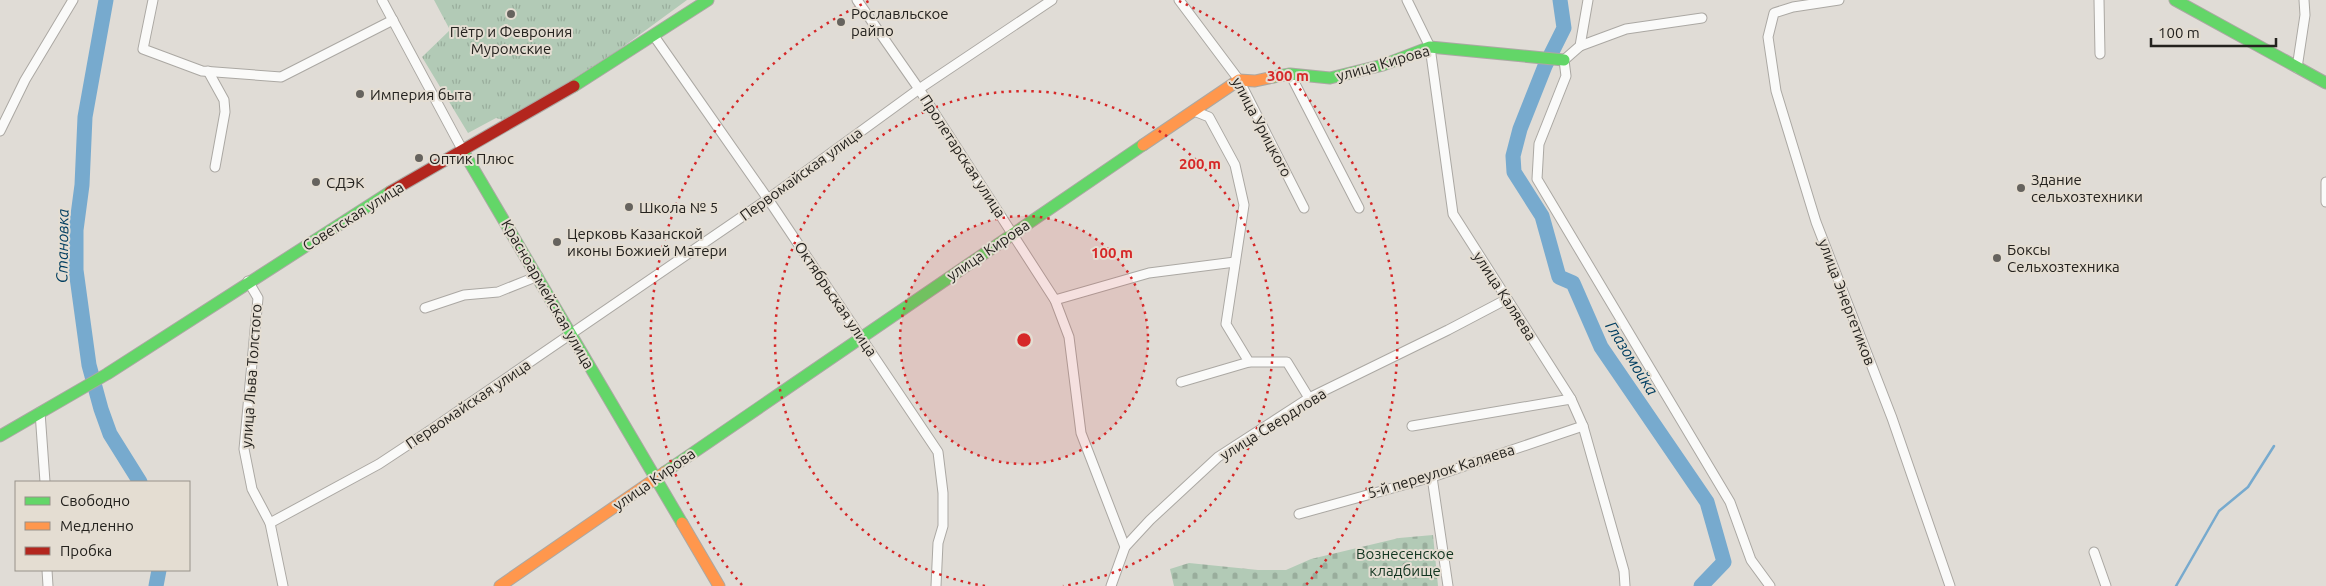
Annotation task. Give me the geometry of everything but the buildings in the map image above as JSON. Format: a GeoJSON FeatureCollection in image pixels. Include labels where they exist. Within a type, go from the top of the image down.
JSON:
{"type":"FeatureCollection","features":[{"type":"Feature","properties":{"kind":"main road","name":"Советская улица"},"geometry":{"type":"LineString","coordinates":[[0,435],[107,374],[248,281],[381,197],[550,101],[708,0]]}},
{"type":"Feature","properties":{"kind":"main road"},"geometry":{"type":"LineString","coordinates":[[2175,0],[2326,83]]}},
{"type":"Feature","properties":{"kind":"main road","name":"улица Кирова"},"geometry":{"type":"LineString","coordinates":[[500,586],[1012,233],[1239,80],[1255,81],[1290,74],[1330,78],[1383,65],[1430,47],[1564,60]]}},
{"type":"Feature","properties":{"kind":"main road","name":"Красноармейская улица"},"geometry":{"type":"LineString","coordinates":[[463,151],[719,586]]}},
{"type":"Feature","properties":{"kind":"street"},"geometry":{"type":"LineString","coordinates":[[0,131],[25,80],[73,0]]}},
{"type":"Feature","properties":{"kind":"street"},"geometry":{"type":"LineString","coordinates":[[153,0],[143,49],[208,71],[281,78],[393,20]]}},
{"type":"Feature","properties":{"kind":"street","name":"Красноармейская улица"},"geometry":{"type":"LineString","coordinates":[[382,0],[463,151]]}},
{"type":"Feature","properties":{"kind":"street","name":"Пролетарская улица"},"geometry":{"type":"LineString","coordinates":[[857,0],[919,90],[1055,300],[1069,337],[1081,434],[1125,547]]}},
{"type":"Feature","properties":{"kind":"street","name":"Первомайская улица"},"geometry":{"type":"LineString","coordinates":[[270,523],[380,464],[768,199],[919,90],[1052,0]]}},
{"type":"Feature","properties":{"kind":"street","name":"улица Урицкого"},"geometry":{"type":"LineString","coordinates":[[1179,0],[1239,80],[1304,208]]}},
{"type":"Feature","properties":{"kind":"street","name":"улица Каляева"},"geometry":{"type":"LineString","coordinates":[[1407,0],[1430,47],[1453,214],[1571,399],[1583,426],[1624,572],[1625,586]]}},
{"type":"Feature","properties":{"kind":"street"},"geometry":{"type":"LineString","coordinates":[[1580,46],[1588,0]]}},
{"type":"Feature","properties":{"kind":"street","name":"улица Энергетиков"},"geometry":{"type":"LineString","coordinates":[[1839,0],[1793,7],[1774,13],[1768,37],[1776,91],[1816,222],[1892,418],[1950,586]]}},
{"type":"Feature","properties":{"kind":"street"},"geometry":{"type":"LineString","coordinates":[[2099,0],[2100,54]]}},
{"type":"Feature","properties":{"kind":"street"},"geometry":{"type":"LineString","coordinates":[[2297,68],[2306,14],[2304,0]]}},
{"type":"Feature","properties":{"kind":"street"},"geometry":{"type":"LineString","coordinates":[[1702,18],[1626,29],[1580,46],[1564,60],[1566,76],[1539,144],[1537,179],[1730,502],[1751,560],[1770,586]]}},
{"type":"Feature","properties":{"kind":"street","name":"Октябрьская улица"},"geometry":{"type":"LineString","coordinates":[[654,36],[768,199],[938,452],[943,493],[943,526],[938,543],[936,586]]}},
{"type":"Feature","properties":{"kind":"street"},"geometry":{"type":"LineString","coordinates":[[208,71],[224,100],[225,112],[215,167]]}},
{"type":"Feature","properties":{"kind":"street"},"geometry":{"type":"LineString","coordinates":[[1290,74],[1359,208]]}},
{"type":"Feature","properties":{"kind":"street"},"geometry":{"type":"LineString","coordinates":[[1194,110],[1209,117],[1235,165],[1244,204],[1226,324],[1249,362]]}},
{"type":"Feature","properties":{"kind":"street"},"geometry":{"type":"LineString","coordinates":[[2326,182],[2326,197]]}},
{"type":"Feature","properties":{"kind":"street"},"geometry":{"type":"LineString","coordinates":[[1055,300],[1149,273],[1235,262]]}},
{"type":"Feature","properties":{"kind":"street"},"geometry":{"type":"LineString","coordinates":[[425,308],[464,295],[498,292],[538,276]]}},
{"type":"Feature","properties":{"kind":"street","name":"улица Льва Толстого"},"geometry":{"type":"LineString","coordinates":[[248,281],[258,298],[244,450],[252,489],[270,523],[283,586]]}},
{"type":"Feature","properties":{"kind":"street","name":"улица Свердлова"},"geometry":{"type":"LineString","coordinates":[[1111,586],[1125,547],[1150,520],[1218,457],[1309,398],[1507,299]]}},
{"type":"Feature","properties":{"kind":"street"},"geometry":{"type":"LineString","coordinates":[[1181,382],[1249,362],[1286,362],[1309,398]]}},
{"type":"Feature","properties":{"kind":"street"},"geometry":{"type":"LineString","coordinates":[[1412,426],[1571,399]]}},
{"type":"Feature","properties":{"kind":"street"},"geometry":{"type":"LineString","coordinates":[[40,412],[45,481]]}},
{"type":"Feature","properties":{"kind":"street","name":"5-й переулок Каляева"},"geometry":{"type":"LineString","coordinates":[[1299,514],[1432,477],[1583,426]]}},
{"type":"Feature","properties":{"kind":"street"},"geometry":{"type":"LineString","coordinates":[[1432,477],[1448,586]]}},
{"type":"Feature","properties":{"kind":"street"},"geometry":{"type":"LineString","coordinates":[[2094,552],[2106,586]]}},
{"type":"Feature","properties":{"kind":"street"},"geometry":{"type":"LineString","coordinates":[[47,571],[48,586]]}},
{"type":"Feature","properties":{"kind":"green space"},"geometry":{"type":"Polygon","coordinates":[[[434,0],[687,0],[620,49],[507,121],[496,118],[468,133],[422,57],[450,30],[434,0]]]}},
{"type":"Feature","properties":{"kind":"green space","name":"Вознесенское кладбище"},"geometry":{"type":"Polygon","coordinates":[[[1433,535],[1438,586],[1174,586],[1170,569],[1189,563],[1258,570],[1286,570],[1311,559],[1399,538],[1433,535]]]}},
{"type":"Feature","properties":{"kind":"waterway","name":"Становка"},"geometry":{"type":"LineString","coordinates":[[106,0],[85,117],[82,185],[76,230],[76,270],[89,365],[101,409],[110,434],[139,481]]}},
{"type":"Feature","properties":{"kind":"waterway","name":"Глазомойка"},"geometry":{"type":"LineString","coordinates":[[1560,0],[1564,28],[1545,66],[1520,129],[1513,156],[1514,172],[1542,216],[1559,277],[1573,283],[1601,347],[1707,502],[1724,562],[1701,586]]}},
{"type":"Feature","properties":{"kind":"waterway","name":"Глазомойка"},"geometry":{"type":"LineString","coordinates":[[2176,586],[2219,511],[2248,487],[2274,446]]}},
{"type":"Feature","properties":{"kind":"waterway","name":"Становка"},"geometry":{"type":"LineString","coordinates":[[156,586],[159,571]]}},
{"type":"Feature","properties":{"kind":"traffic: fast"},"geometry":{"type":"LineString","coordinates":[[574,86],[708,0]]}},
{"type":"Feature","properties":{"kind":"traffic: fast"},"geometry":{"type":"LineString","coordinates":[[2175,0],[2326,83]]}},
{"type":"Feature","properties":{"kind":"traffic: fast"},"geometry":{"type":"LineString","coordinates":[[1273,77],[1290,74],[1330,78],[1383,65],[1430,47],[1564,60]]}},
{"type":"Feature","properties":{"kind":"traffic: fast"},"geometry":{"type":"LineString","coordinates":[[665,472],[1143,145]]}},
{"type":"Feature","properties":{"kind":"traffic: fast"},"geometry":{"type":"LineString","coordinates":[[463,151],[682,523]]}},
{"type":"Feature","properties":{"kind":"traffic: fast"},"geometry":{"type":"LineString","coordinates":[[0,436],[107,374],[390,192]]}},
{"type":"Feature","properties":{"kind":"traffic: slow"},"geometry":{"type":"LineString","coordinates":[[1143,145],[1239,80],[1255,81],[1273,77]]}},
{"type":"Feature","properties":{"kind":"traffic: slow"},"geometry":{"type":"LineString","coordinates":[[500,586],[665,472]]}},
{"type":"Feature","properties":{"kind":"traffic: slow"},"geometry":{"type":"LineString","coordinates":[[682,523],[719,586]]}},
{"type":"Feature","properties":{"kind":"traffic: jam"},"geometry":{"type":"LineString","coordinates":[[390,192],[574,86]]}},
{"type":"Feature","properties":{"kind":"place","name":"Пётр и Феврония Муромские"},"geometry":{"type":"Point","coordinates":[511,14]}},
{"type":"Feature","properties":{"kind":"place","name":"Рославльское райпо"},"geometry":{"type":"Point","coordinates":[841,22]}},
{"type":"Feature","properties":{"kind":"place","name":"Империя быта"},"geometry":{"type":"Point","coordinates":[360,94]}},
{"type":"Feature","properties":{"kind":"place","name":"Оптик Плюс"},"geometry":{"type":"Point","coordinates":[419,158]}},
{"type":"Feature","properties":{"kind":"place","name":"СДЭК"},"geometry":{"type":"Point","coordinates":[316,182]}},
{"type":"Feature","properties":{"kind":"place","name":"Здание сельхозтехники"},"geometry":{"type":"Point","coordinates":[2021,188]}},
{"type":"Feature","properties":{"kind":"place","name":"Школа № 5"},"geometry":{"type":"Point","coordinates":[629,207]}},
{"type":"Feature","properties":{"kind":"place","name":"Церковь Казанской иконы Божией Матери"},"geometry":{"type":"Point","coordinates":[557,242]}},
{"type":"Feature","properties":{"kind":"place","name":"Боксы Сельхозтехника"},"geometry":{"type":"Point","coordinates":[1997,258]}}]}
